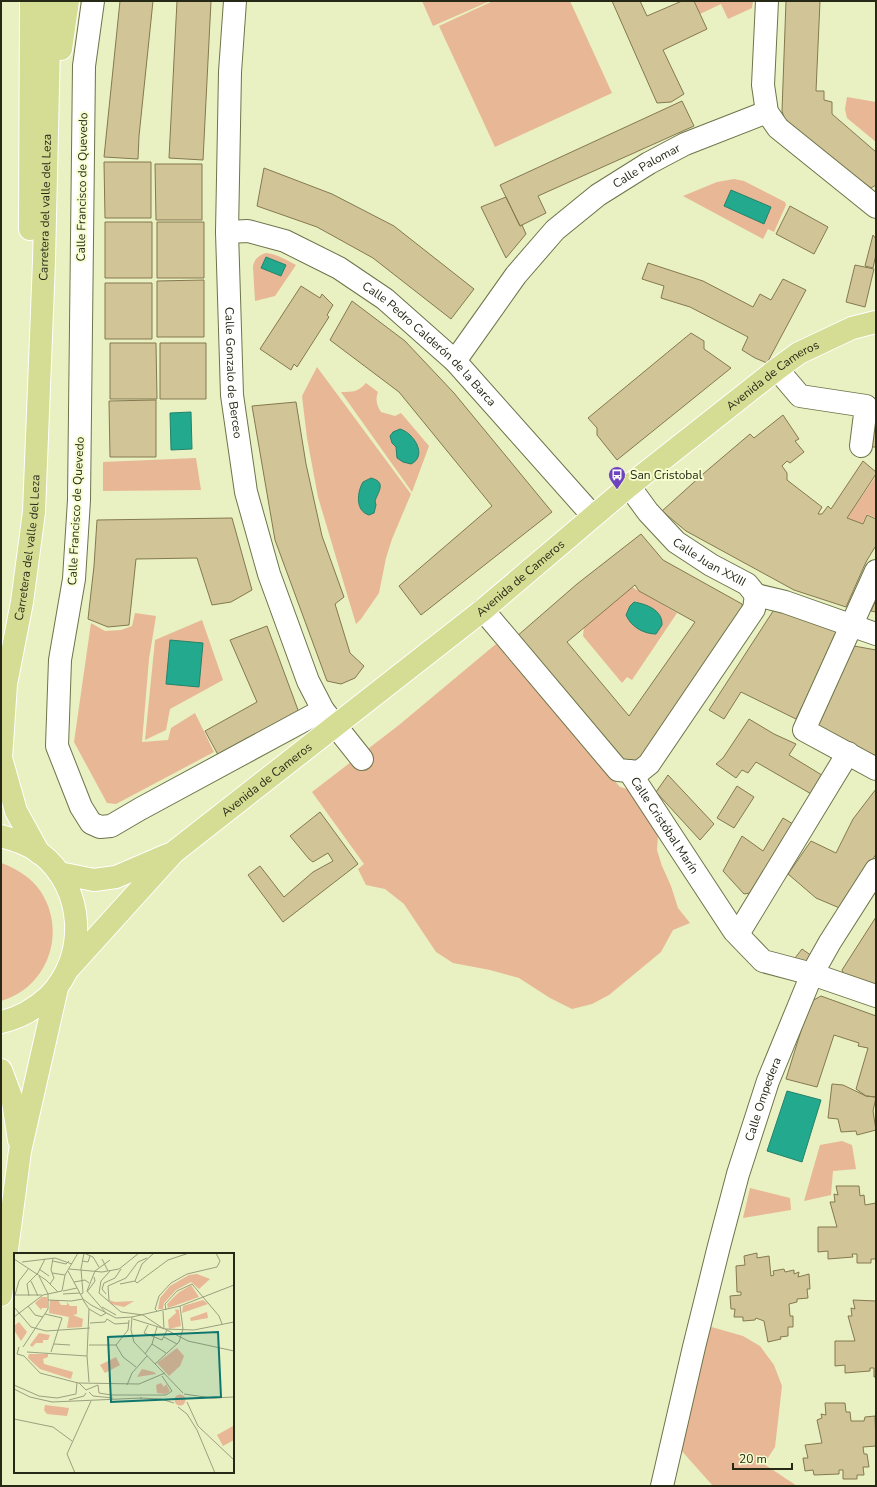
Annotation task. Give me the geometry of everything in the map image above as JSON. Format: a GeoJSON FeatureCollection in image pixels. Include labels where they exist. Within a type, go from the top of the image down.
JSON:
{"type":"FeatureCollection","features":[{"type":"Feature","properties":{"kind":"main road","name":"Carretera del valle del Leza"},"geometry":{"type":"LineString","coordinates":[[31,1],[30,280],[37,414]]}},
{"type":"Feature","properties":{"kind":"main road","name":"Carretera del valle del Leza"},"geometry":{"type":"LineString","coordinates":[[39,853],[16,811],[1,758],[4,689],[22,602],[34,512],[44,261],[50,1]]}},
{"type":"Feature","properties":{"kind":"main road"},"geometry":{"type":"LineString","coordinates":[[44,261],[55,200],[61,45],[68,1]]}},
{"type":"Feature","properties":{"kind":"main road","name":"Avenida de Cameros"},"geometry":{"type":"LineString","coordinates":[[174,852],[329,718],[483,610],[592,516],[777,369],[800,353],[852,328],[876,322]]}},
{"type":"Feature","properties":{"kind":"main road"},"geometry":{"type":"LineString","coordinates":[[1,836],[18,840],[50,862],[59,873],[71,895],[77,919],[76,944],[69,968]]}},
{"type":"Feature","properties":{"kind":"main road"},"geometry":{"type":"LineString","coordinates":[[59,873],[94,880],[116,877],[174,852]]}},
{"type":"Feature","properties":{"kind":"main road"},"geometry":{"type":"LineString","coordinates":[[1,1022],[13,1020],[38,1007],[57,988],[69,968],[174,852]]}},
{"type":"Feature","properties":{"kind":"main road"},"geometry":{"type":"LineString","coordinates":[[1,1295],[20,1151],[57,988]]}},
{"type":"Feature","properties":{"kind":"main road"},"geometry":{"type":"LineString","coordinates":[[1,1070],[13,1102],[20,1151]]}},
{"type":"Feature","properties":{"kind":"street","name":"Calle Francisco de Quevedo"},"geometry":{"type":"LineString","coordinates":[[93,1],[84,66],[79,500],[74,579],[60,660],[57,746],[81,807],[91,823],[100,827],[111,826],[140,809],[329,718]]}},
{"type":"Feature","properties":{"kind":"street","name":"Calle Gonzalo de Berceo"},"geometry":{"type":"LineString","coordinates":[[235,1],[230,72],[227,232],[232,395],[246,492],[270,574],[308,681],[329,718],[362,759]]}},
{"type":"Feature","properties":{"kind":"street"},"geometry":{"type":"LineString","coordinates":[[767,1],[763,85],[767,112],[778,128],[876,207]]}},
{"type":"Feature","properties":{"kind":"street","name":"Calle Palomar"},"geometry":{"type":"LineString","coordinates":[[455,361],[516,275],[555,230],[598,195],[649,163],[684,144],[767,112]]}},
{"type":"Feature","properties":{"kind":"street","name":"Calle Pedro Calderón de la Barca"},"geometry":{"type":"LineString","coordinates":[[227,232],[248,231],[285,241],[339,268],[385,299],[455,361],[592,516]]}},
{"type":"Feature","properties":{"kind":"street"},"geometry":{"type":"LineString","coordinates":[[777,369],[800,396],[866,406],[860,446]]}},
{"type":"Feature","properties":{"kind":"street","name":"Calle Juan XXIII"},"geometry":{"type":"LineString","coordinates":[[629,486],[648,512],[676,542],[711,565],[747,584],[756,595],[785,602],[852,624],[876,634]]}},
{"type":"Feature","properties":{"kind":"street"},"geometry":{"type":"LineString","coordinates":[[876,571],[804,730],[876,769]]}},
{"type":"Feature","properties":{"kind":"street"},"geometry":{"type":"LineString","coordinates":[[629,771],[639,772],[649,764],[754,609],[756,595]]}},
{"type":"Feature","properties":{"kind":"street","name":"Calle Cristóbal Marín"},"geometry":{"type":"LineString","coordinates":[[483,610],[618,770],[629,771],[738,934],[763,961],[812,974],[876,996]]}},
{"type":"Feature","properties":{"kind":"street"},"geometry":{"type":"LineString","coordinates":[[738,934],[848,753]]}},
{"type":"Feature","properties":{"kind":"street","name":"Calle Ompedera"},"geometry":{"type":"LineString","coordinates":[[662,1486],[694,1346],[738,1174],[768,1081],[812,974],[830,942],[876,870]]}},
{"type":"Feature","properties":{"kind":"shaded area"},"geometry":{"type":"Polygon","coordinates":[[[422,1],[490,1],[433,26],[422,1]]]}},
{"type":"Feature","properties":{"kind":"shaded area"},"geometry":{"type":"Polygon","coordinates":[[[493,1],[570,1],[612,93],[495,147],[439,26],[493,1]]]}},
{"type":"Feature","properties":{"kind":"shaded area"},"geometry":{"type":"Polygon","coordinates":[[[694,1],[753,1],[752,8],[728,19],[721,4],[700,14],[694,1]]]}},
{"type":"Feature","properties":{"kind":"shaded area"},"geometry":{"type":"Polygon","coordinates":[[[847,97],[876,102],[876,142],[847,118],[845,109],[847,97]]]}},
{"type":"Feature","properties":{"kind":"shaded area"},"geometry":{"type":"Polygon","coordinates":[[[734,179],[744,181],[785,202],[786,205],[774,232],[768,229],[763,239],[683,196],[717,182],[734,179]]]}},
{"type":"Feature","properties":{"kind":"shaded area"},"geometry":{"type":"Polygon","coordinates":[[[266,253],[278,256],[296,265],[275,296],[255,301],[254,262],[261,255],[266,253]]]}},
{"type":"Feature","properties":{"kind":"shaded area"},"geometry":{"type":"Polygon","coordinates":[[[317,367],[411,494],[392,539],[386,558],[379,593],[356,624],[318,497],[307,438],[302,396],[317,367]]]}},
{"type":"Feature","properties":{"kind":"shaded area"},"geometry":{"type":"Polygon","coordinates":[[[366,383],[378,392],[377,403],[381,412],[395,416],[401,413],[429,446],[412,492],[341,392],[355,391],[366,383]]]}},
{"type":"Feature","properties":{"kind":"shaded area"},"geometry":{"type":"Polygon","coordinates":[[[196,458],[201,490],[103,491],[103,462],[196,458]]]}},
{"type":"Feature","properties":{"kind":"shaded area"},"geometry":{"type":"Polygon","coordinates":[[[876,476],[876,518],[867,514],[862,524],[847,518],[876,476]]]}},
{"type":"Feature","properties":{"kind":"shaded area"},"geometry":{"type":"Polygon","coordinates":[[[632,587],[677,613],[632,680],[627,677],[622,683],[583,636],[584,627],[632,587]]]}},
{"type":"Feature","properties":{"kind":"shaded area"},"geometry":{"type":"Polygon","coordinates":[[[135,613],[156,616],[149,659],[142,742],[168,740],[171,728],[195,713],[214,752],[116,804],[107,803],[74,742],[91,623],[105,631],[121,630],[132,626],[135,613]]]}},
{"type":"Feature","properties":{"kind":"shaded area"},"geometry":{"type":"Polygon","coordinates":[[[202,620],[223,680],[170,709],[166,730],[145,740],[155,640],[202,620]]]}},
{"type":"Feature","properties":{"kind":"shaded area"},"geometry":{"type":"Polygon","coordinates":[[[496,644],[620,787],[627,789],[635,795],[654,825],[658,835],[657,850],[662,866],[671,886],[678,908],[690,923],[673,930],[661,952],[609,995],[592,1004],[572,1009],[550,998],[519,978],[490,970],[453,963],[436,952],[404,904],[385,889],[366,885],[358,869],[364,864],[312,792],[399,725],[496,644]]]}},
{"type":"Feature","properties":{"kind":"shaded area"},"geometry":{"type":"Polygon","coordinates":[[[1,863],[23,874],[33,882],[41,892],[49,908],[52,924],[52,941],[48,957],[41,971],[31,984],[17,994],[1,1001],[1,863]]]}},
{"type":"Feature","properties":{"kind":"shaded area"},"geometry":{"type":"Polygon","coordinates":[[[842,1141],[852,1145],[856,1169],[833,1171],[831,1195],[804,1201],[820,1145],[842,1141]]]}},
{"type":"Feature","properties":{"kind":"shaded area"},"geometry":{"type":"Polygon","coordinates":[[[750,1188],[790,1198],[791,1210],[743,1218],[750,1188]]]}},
{"type":"Feature","properties":{"kind":"shaded area"},"geometry":{"type":"Polygon","coordinates":[[[708,1326],[743,1336],[760,1346],[774,1365],[782,1386],[775,1447],[764,1464],[797,1486],[713,1486],[680,1449],[708,1326]]]}},
{"type":"Feature","properties":{"kind":"water"},"geometry":{"type":"Polygon","coordinates":[[[731,190],[771,207],[764,224],[724,206],[731,190]]]}},
{"type":"Feature","properties":{"kind":"water"},"geometry":{"type":"Polygon","coordinates":[[[266,257],[286,265],[281,276],[261,268],[266,257]]]}},
{"type":"Feature","properties":{"kind":"water"},"geometry":{"type":"Polygon","coordinates":[[[191,412],[192,449],[171,450],[170,413],[191,412]]]}},
{"type":"Feature","properties":{"kind":"water"},"geometry":{"type":"Polygon","coordinates":[[[400,429],[410,435],[419,450],[416,460],[411,464],[403,462],[397,458],[396,447],[392,443],[390,436],[393,432],[400,429]]]}},
{"type":"Feature","properties":{"kind":"water"},"geometry":{"type":"Polygon","coordinates":[[[371,478],[379,482],[380,488],[375,501],[376,505],[374,513],[369,515],[361,510],[358,501],[359,491],[363,482],[371,478]]]}},
{"type":"Feature","properties":{"kind":"water"},"geometry":{"type":"Polygon","coordinates":[[[634,602],[648,606],[660,615],[662,625],[656,634],[647,633],[638,629],[628,619],[626,615],[630,606],[634,602]]]}},
{"type":"Feature","properties":{"kind":"water"},"geometry":{"type":"Polygon","coordinates":[[[170,640],[203,643],[199,687],[166,684],[170,640]]]}},
{"type":"Feature","properties":{"kind":"water"},"geometry":{"type":"Polygon","coordinates":[[[787,1091],[821,1100],[802,1162],[767,1151],[787,1091]]]}},
{"type":"Feature","properties":{"kind":"building"},"geometry":{"type":"Polygon","coordinates":[[[120,1],[153,1],[138,159],[104,157],[120,1]]]}},
{"type":"Feature","properties":{"kind":"building"},"geometry":{"type":"Polygon","coordinates":[[[177,1],[211,1],[203,160],[169,158],[177,1]]]}},
{"type":"Feature","properties":{"kind":"building"},"geometry":{"type":"Polygon","coordinates":[[[612,1],[640,1],[647,16],[682,1],[694,1],[707,29],[663,50],[684,94],[671,102],[657,103],[612,1]]]}},
{"type":"Feature","properties":{"kind":"building"},"geometry":{"type":"Polygon","coordinates":[[[786,1],[820,1],[816,91],[824,91],[824,100],[832,102],[832,114],[876,152],[876,185],[871,188],[792,129],[785,120],[782,111],[786,1]]]}},
{"type":"Feature","properties":{"kind":"building"},"geometry":{"type":"Polygon","coordinates":[[[682,101],[694,126],[538,196],[546,213],[520,226],[500,185],[682,101]]]}},
{"type":"Feature","properties":{"kind":"building"},"geometry":{"type":"Polygon","coordinates":[[[104,162],[151,162],[151,218],[105,218],[104,162]]]}},
{"type":"Feature","properties":{"kind":"building"},"geometry":{"type":"Polygon","coordinates":[[[155,164],[202,164],[202,220],[156,220],[155,164]]]}},
{"type":"Feature","properties":{"kind":"building"},"geometry":{"type":"Polygon","coordinates":[[[264,168],[332,194],[394,226],[474,289],[451,319],[373,258],[317,227],[257,206],[264,168]]]}},
{"type":"Feature","properties":{"kind":"building"},"geometry":{"type":"Polygon","coordinates":[[[506,197],[520,226],[522,225],[526,234],[506,258],[481,207],[506,197]]]}},
{"type":"Feature","properties":{"kind":"building"},"geometry":{"type":"Polygon","coordinates":[[[790,206],[828,227],[814,254],[776,234],[790,206]]]}},
{"type":"Feature","properties":{"kind":"building"},"geometry":{"type":"Polygon","coordinates":[[[105,222],[152,222],[152,278],[105,278],[105,222]]]}},
{"type":"Feature","properties":{"kind":"building"},"geometry":{"type":"Polygon","coordinates":[[[157,222],[204,222],[204,278],[157,278],[157,222]]]}},
{"type":"Feature","properties":{"kind":"building"},"geometry":{"type":"Polygon","coordinates":[[[873,235],[876,239],[876,254],[873,268],[865,266],[873,235]]]}},
{"type":"Feature","properties":{"kind":"building"},"geometry":{"type":"Polygon","coordinates":[[[648,263],[703,281],[753,307],[760,294],[771,300],[783,279],[806,290],[767,363],[742,350],[748,337],[690,307],[661,298],[664,286],[642,279],[648,263]]]}},
{"type":"Feature","properties":{"kind":"building"},"geometry":{"type":"Polygon","coordinates":[[[855,265],[874,269],[865,307],[846,302],[855,265]]]}},
{"type":"Feature","properties":{"kind":"building"},"geometry":{"type":"Polygon","coordinates":[[[204,280],[204,337],[157,337],[157,281],[204,280]]]}},
{"type":"Feature","properties":{"kind":"building"},"geometry":{"type":"Polygon","coordinates":[[[105,283],[152,283],[152,339],[105,339],[105,283]]]}},
{"type":"Feature","properties":{"kind":"building"},"geometry":{"type":"Polygon","coordinates":[[[301,286],[320,298],[322,294],[333,305],[327,315],[329,317],[297,367],[294,364],[291,370],[260,349],[301,286]]]}},
{"type":"Feature","properties":{"kind":"building"},"geometry":{"type":"Polygon","coordinates":[[[352,301],[405,341],[454,393],[552,512],[421,615],[399,586],[492,506],[399,392],[330,340],[352,301]]]}},
{"type":"Feature","properties":{"kind":"building"},"geometry":{"type":"Polygon","coordinates":[[[691,333],[704,341],[704,349],[731,368],[617,460],[597,435],[597,428],[588,418],[691,333]]]}},
{"type":"Feature","properties":{"kind":"building"},"geometry":{"type":"Polygon","coordinates":[[[110,343],[156,343],[157,399],[110,399],[110,343]]]}},
{"type":"Feature","properties":{"kind":"building"},"geometry":{"type":"Polygon","coordinates":[[[160,343],[206,343],[206,399],[160,399],[160,343]]]}},
{"type":"Feature","properties":{"kind":"building"},"geometry":{"type":"Polygon","coordinates":[[[876,393],[876,447],[869,447],[876,393]]]}},
{"type":"Feature","properties":{"kind":"building"},"geometry":{"type":"Polygon","coordinates":[[[156,400],[156,457],[110,457],[109,401],[156,400]]]}},
{"type":"Feature","properties":{"kind":"building"},"geometry":{"type":"Polygon","coordinates":[[[296,402],[306,464],[322,536],[344,597],[335,604],[350,653],[364,666],[355,678],[341,684],[327,681],[275,540],[252,406],[296,402]]]}},
{"type":"Feature","properties":{"kind":"building"},"geometry":{"type":"Polygon","coordinates":[[[783,415],[799,439],[795,441],[804,452],[790,463],[787,461],[782,466],[787,473],[787,480],[822,507],[818,514],[822,514],[828,506],[831,509],[863,461],[876,472],[847,518],[863,524],[867,515],[876,519],[876,547],[866,562],[846,607],[794,590],[686,531],[662,511],[750,434],[754,438],[783,415]]]}},
{"type":"Feature","properties":{"kind":"building"},"geometry":{"type":"Polygon","coordinates":[[[232,518],[252,590],[231,602],[212,605],[197,558],[136,559],[129,625],[108,627],[88,619],[97,520],[232,518]]]}},
{"type":"Feature","properties":{"kind":"building"},"geometry":{"type":"Polygon","coordinates":[[[641,534],[663,560],[742,604],[744,616],[640,767],[627,768],[516,637],[577,584],[641,534]],[[635,585],[567,642],[629,716],[695,622],[639,591],[635,585]]]}},
{"type":"Feature","properties":{"kind":"building"},"geometry":{"type":"Polygon","coordinates":[[[876,600],[876,612],[871,611],[876,600]]]}},
{"type":"Feature","properties":{"kind":"building"},"geometry":{"type":"Polygon","coordinates":[[[777,605],[842,628],[796,719],[741,692],[724,719],[709,710],[777,605]]]}},
{"type":"Feature","properties":{"kind":"building"},"geometry":{"type":"Polygon","coordinates":[[[267,626],[298,710],[293,722],[222,762],[205,731],[257,702],[230,640],[267,626]]]}},
{"type":"Feature","properties":{"kind":"building"},"geometry":{"type":"Polygon","coordinates":[[[854,646],[876,650],[876,756],[817,725],[854,646]]]}},
{"type":"Feature","properties":{"kind":"building"},"geometry":{"type":"Polygon","coordinates":[[[749,719],[774,734],[796,744],[789,755],[825,777],[813,795],[756,762],[748,773],[742,770],[736,778],[716,764],[723,758],[749,719]]]}},
{"type":"Feature","properties":{"kind":"building"},"geometry":{"type":"Polygon","coordinates":[[[668,775],[714,824],[700,840],[656,792],[668,775]]]}},
{"type":"Feature","properties":{"kind":"building"},"geometry":{"type":"Polygon","coordinates":[[[737,786],[754,797],[734,828],[717,818],[737,786]]]}},
{"type":"Feature","properties":{"kind":"building"},"geometry":{"type":"Polygon","coordinates":[[[876,789],[876,854],[842,909],[816,898],[788,874],[811,841],[836,853],[853,819],[876,789]]]}},
{"type":"Feature","properties":{"kind":"building"},"geometry":{"type":"Polygon","coordinates":[[[320,812],[358,864],[283,922],[248,875],[260,866],[284,897],[313,872],[333,861],[328,853],[313,862],[290,836],[320,812]]]}},
{"type":"Feature","properties":{"kind":"building"},"geometry":{"type":"Polygon","coordinates":[[[783,818],[798,827],[756,892],[744,894],[723,871],[742,836],[763,851],[783,818]]]}},
{"type":"Feature","properties":{"kind":"building"},"geometry":{"type":"Polygon","coordinates":[[[876,917],[876,992],[847,982],[842,970],[876,917]]]}},
{"type":"Feature","properties":{"kind":"building"},"geometry":{"type":"Polygon","coordinates":[[[802,949],[812,956],[805,965],[795,958],[802,949]]]}},
{"type":"Feature","properties":{"kind":"building"},"geometry":{"type":"Polygon","coordinates":[[[821,996],[876,1016],[876,1097],[866,1096],[856,1089],[868,1048],[858,1046],[859,1043],[834,1035],[817,1087],[786,1079],[810,1002],[821,996]]]}},
{"type":"Feature","properties":{"kind":"building"},"geometry":{"type":"Polygon","coordinates":[[[832,1084],[843,1085],[866,1096],[876,1097],[873,1111],[876,1130],[857,1135],[856,1131],[841,1132],[838,1119],[828,1118],[832,1084]]]}},
{"type":"Feature","properties":{"kind":"building"},"geometry":{"type":"Polygon","coordinates":[[[836,1186],[859,1186],[860,1196],[864,1195],[865,1205],[876,1203],[876,1259],[871,1259],[871,1263],[857,1263],[857,1254],[852,1254],[853,1257],[828,1259],[828,1251],[818,1252],[818,1227],[837,1227],[830,1202],[835,1202],[834,1194],[838,1195],[836,1186]]]}},
{"type":"Feature","properties":{"kind":"building"},"geometry":{"type":"Polygon","coordinates":[[[757,1253],[757,1258],[769,1256],[771,1276],[774,1275],[773,1271],[784,1269],[785,1272],[794,1270],[794,1274],[799,1272],[798,1277],[809,1274],[810,1289],[807,1289],[808,1298],[797,1299],[797,1302],[789,1304],[790,1316],[793,1316],[793,1327],[788,1327],[788,1336],[780,1337],[781,1339],[768,1342],[764,1321],[756,1318],[755,1320],[743,1321],[743,1317],[734,1317],[735,1309],[731,1309],[730,1296],[741,1295],[741,1292],[737,1292],[736,1266],[745,1265],[744,1256],[757,1253]]]}},
{"type":"Feature","properties":{"kind":"building"},"geometry":{"type":"Polygon","coordinates":[[[853,1300],[876,1301],[876,1377],[874,1377],[874,1368],[870,1368],[870,1371],[845,1373],[845,1365],[835,1366],[835,1341],[855,1341],[848,1316],[852,1316],[851,1308],[855,1309],[853,1300]]]}},
{"type":"Feature","properties":{"kind":"building"},"geometry":{"type":"Polygon","coordinates":[[[825,1403],[845,1403],[846,1412],[850,1412],[851,1421],[864,1421],[865,1417],[875,1416],[876,1446],[863,1447],[864,1454],[867,1454],[869,1467],[863,1467],[864,1475],[857,1475],[857,1479],[843,1479],[843,1470],[839,1470],[839,1474],[814,1475],[813,1470],[805,1471],[803,1458],[808,1458],[805,1445],[822,1443],[817,1420],[822,1418],[821,1414],[826,1415],[825,1403]]]}},
{"type":"Feature","properties":{"kind":"place","name":"San Cristobal"},"geometry":{"type":"Point","coordinates":[617,490]}}]}
